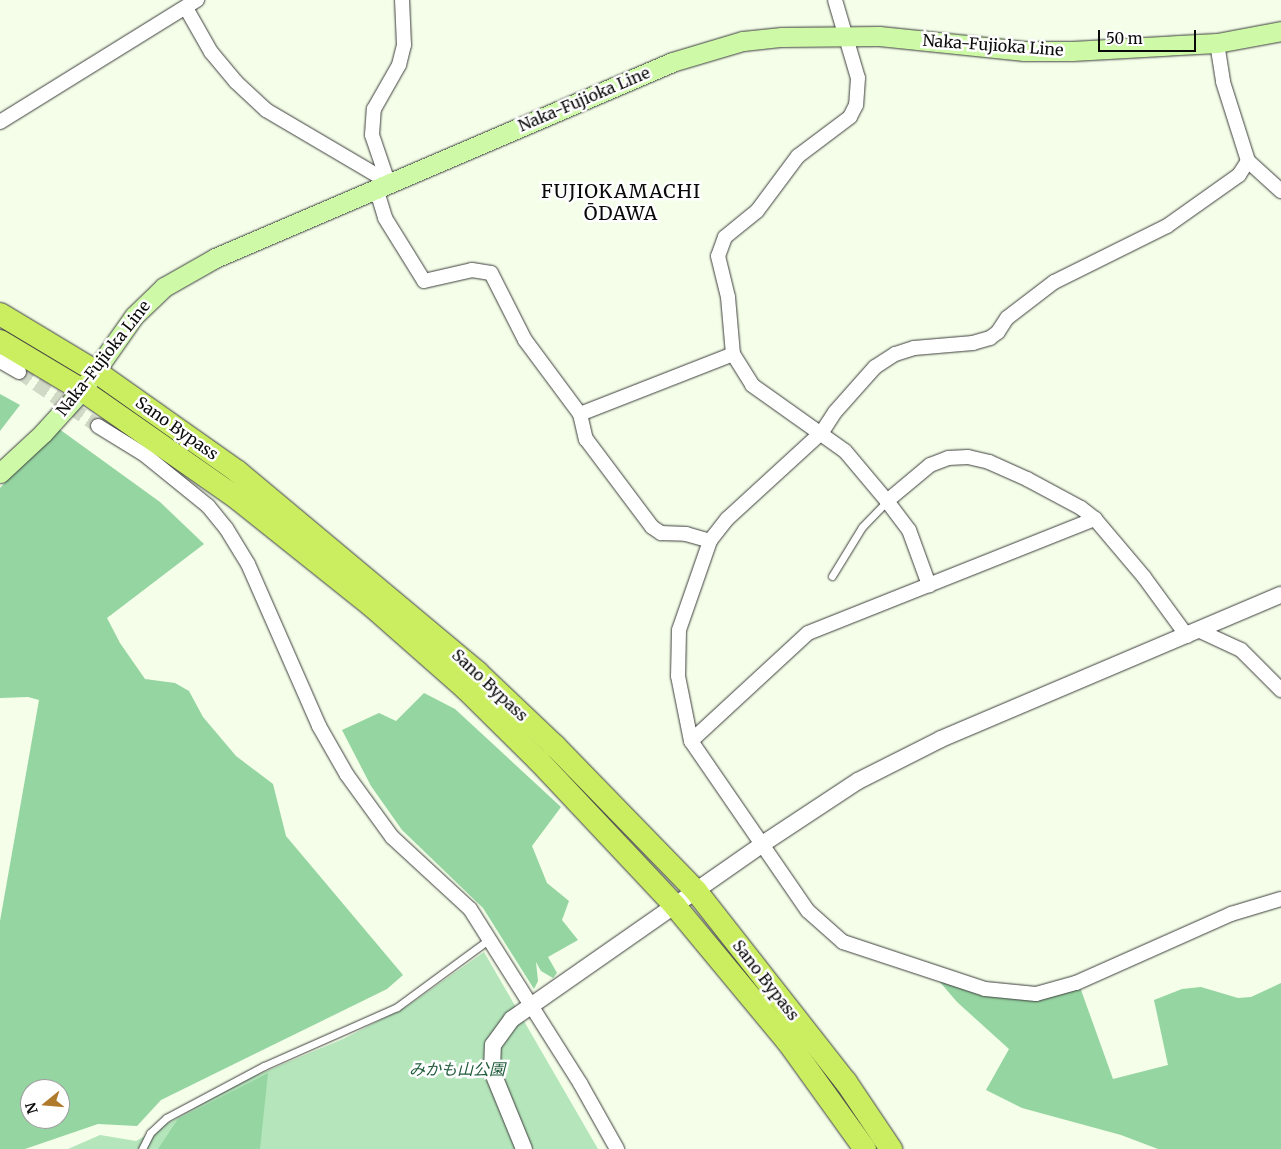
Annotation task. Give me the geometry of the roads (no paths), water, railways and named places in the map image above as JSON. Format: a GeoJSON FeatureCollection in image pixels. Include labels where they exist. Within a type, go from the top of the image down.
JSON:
{"type":"FeatureCollection","features":[{"type":"Feature","properties":{"kind":"highway","name":"Sano Bypass"},"geometry":{"type":"LineString","coordinates":[[0,314],[95,371],[238,472],[386,592],[555,746],[696,891],[846,1082],[891,1149]]}},
{"type":"Feature","properties":{"kind":"highway","name":"Sano Bypass"},"geometry":{"type":"LineString","coordinates":[[0,341],[82,390],[238,499],[372,606],[466,689],[539,761],[675,906],[788,1042],[865,1149]]}},
{"type":"Feature","properties":{"kind":"main road","name":"Naka-Fujioka Line"},"geometry":{"type":"LineString","coordinates":[[0,473],[43,433],[82,390],[134,316],[164,287],[215,258],[672,62],[743,41],[782,37],[846,36],[1024,51],[1217,43],[1279,28]]}},
{"type":"Feature","properties":{"kind":"street"},"geometry":{"type":"LineString","coordinates":[[402,0],[404,45],[399,66],[374,108],[372,134],[386,218],[424,281],[472,270],[491,273],[525,340],[580,414],[586,439],[652,527],[661,532],[686,534],[710,541]]}},
{"type":"Feature","properties":{"kind":"street"},"geometry":{"type":"LineString","coordinates":[[835,0],[846,36],[859,92],[850,118],[798,156],[757,211],[725,237],[718,256],[728,297],[733,354],[752,384],[822,432],[845,451],[909,530],[929,585]]}},
{"type":"Feature","properties":{"kind":"street"},"geometry":{"type":"LineString","coordinates":[[0,122],[192,4],[211,52],[236,82],[266,110],[382,185]]}},
{"type":"Feature","properties":{"kind":"street"},"geometry":{"type":"LineString","coordinates":[[1217,43],[1223,82],[1248,161],[1281,191]]}},
{"type":"Feature","properties":{"kind":"street"},"geometry":{"type":"LineString","coordinates":[[1248,161],[1238,175],[1167,226],[1054,282],[1007,318],[998,332],[990,338],[973,343],[926,346],[895,354],[875,367],[854,389],[822,432],[726,519],[710,541],[679,630],[680,696],[691,741],[764,843],[808,912],[843,942],[930,973],[986,989],[1016,994],[1036,994],[1076,983],[1231,914],[1281,899]]}},
{"type":"Feature","properties":{"kind":"street"},"geometry":{"type":"LineString","coordinates":[[580,414],[733,354]]}},
{"type":"Feature","properties":{"kind":"street"},"geometry":{"type":"LineString","coordinates":[[0,361],[19,372]]}},
{"type":"Feature","properties":{"kind":"street"},"geometry":{"type":"LineString","coordinates":[[98,426],[144,455],[208,506],[226,528],[248,564],[320,726],[347,775],[392,837],[470,909],[491,938],[617,1149]]}},
{"type":"Feature","properties":{"kind":"street"},"geometry":{"type":"LineString","coordinates":[[887,501],[930,465],[948,458],[968,457],[989,462],[1027,479],[1095,519],[1194,634],[1241,650],[1281,690]]}},
{"type":"Feature","properties":{"kind":"street"},"geometry":{"type":"LineString","coordinates":[[691,741],[808,633],[1095,519]]}},
{"type":"Feature","properties":{"kind":"street"},"geometry":{"type":"LineString","coordinates":[[524,1149],[497,1086],[491,1059],[501,1031],[532,1006],[764,843],[858,781],[896,761],[1281,595]]}},
{"type":"Feature","properties":{"kind":"lane"},"geometry":{"type":"LineString","coordinates":[[832,576],[862,527],[887,501]]}},
{"type":"Feature","properties":{"kind":"lane"},"geometry":{"type":"LineString","coordinates":[[142,1149],[150,1133],[166,1118],[264,1066],[397,1007],[491,938]]}},
{"type":"Feature","properties":{"kind":"tunnel"},"geometry":{"type":"LineString","coordinates":[[19,372],[98,426]]}},
{"type":"Feature","properties":{"kind":"district","name":"FUJIOKAMACHI ŌDAWA"},"geometry":{"type":"Point","coordinates":[621,203]}},
{"type":"Feature","properties":{"kind":"park label","name":"みかも山公園"},"geometry":{"type":"Point","coordinates":[457,1069]}}]}
